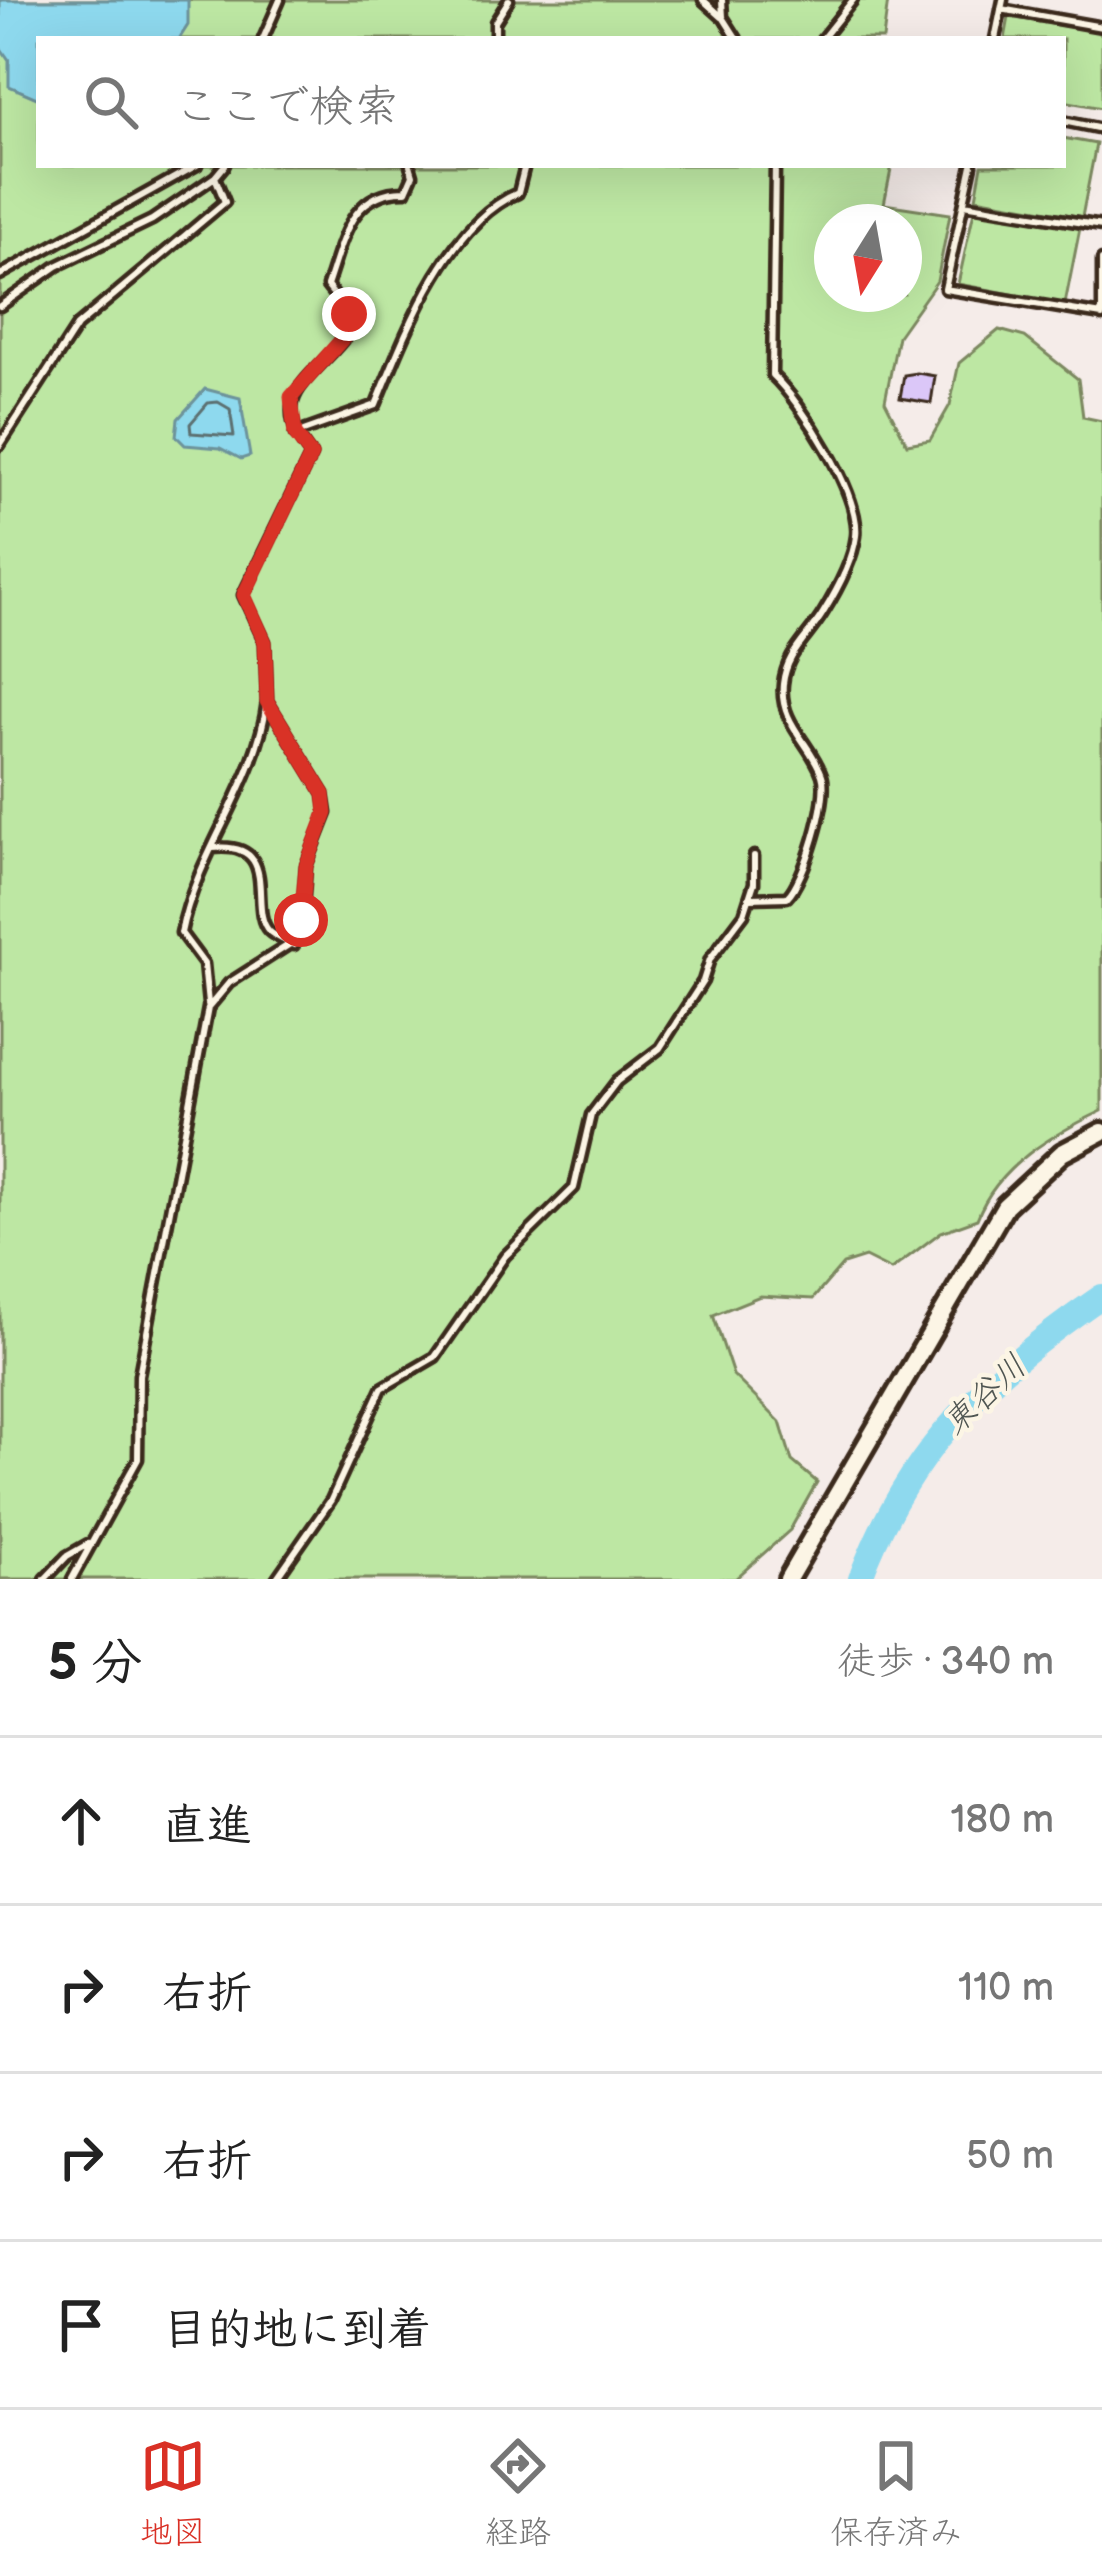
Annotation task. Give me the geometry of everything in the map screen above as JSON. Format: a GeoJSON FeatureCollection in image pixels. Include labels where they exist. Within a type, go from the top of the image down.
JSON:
{"type":"FeatureCollection","features":[{"type":"Feature","properties":{"kind":"street"},"geometry":{"type":"LineString","coordinates":[[788,1579],[1006,1206],[1062,1153],[1102,1132]]}},
{"type":"Feature","properties":{"kind":"lane"},"geometry":{"type":"LineString","coordinates":[[264,36],[280,0]]}},
{"type":"Feature","properties":{"kind":"lane"},"geometry":{"type":"LineString","coordinates":[[495,36],[495,22],[509,0]]}},
{"type":"Feature","properties":{"kind":"lane"},"geometry":{"type":"LineString","coordinates":[[703,0],[723,17],[735,36]]}},
{"type":"Feature","properties":{"kind":"lane"},"geometry":{"type":"LineString","coordinates":[[722,0],[723,17]]}},
{"type":"Feature","properties":{"kind":"lane"},"geometry":{"type":"LineString","coordinates":[[824,36],[854,0]]}},
{"type":"Feature","properties":{"kind":"lane"},"geometry":{"type":"LineString","coordinates":[[996,36],[1002,4],[1102,27]]}},
{"type":"Feature","properties":{"kind":"lane"},"geometry":{"type":"LineString","coordinates":[[1066,122],[1102,129]]}},
{"type":"Feature","properties":{"kind":"lane"},"geometry":{"type":"LineString","coordinates":[[0,275],[192,168]]}},
{"type":"Feature","properties":{"kind":"lane"},"geometry":{"type":"LineString","coordinates":[[0,306],[57,266],[152,220],[222,168]]}},
{"type":"Feature","properties":{"kind":"lane"},"geometry":{"type":"LineString","coordinates":[[72,1579],[138,1459],[139,1375],[208,1008],[204,964],[181,933],[209,849],[242,788],[267,701],[265,642],[244,595],[311,455],[295,434],[291,397],[351,329],[349,314],[327,286],[352,221],[364,201],[380,190],[406,191],[413,176],[411,168]]}},
{"type":"Feature","properties":{"kind":"lane"},"geometry":{"type":"LineString","coordinates":[[295,434],[376,406],[415,308],[492,203],[518,193],[524,168]]}},
{"type":"Feature","properties":{"kind":"lane"},"geometry":{"type":"LineString","coordinates":[[751,898],[787,897],[802,880],[825,786],[821,770],[799,742],[783,687],[793,650],[823,613],[856,538],[856,520],[829,453],[806,410],[772,375],[775,168]]}},
{"type":"Feature","properties":{"kind":"lane"},"geometry":{"type":"LineString","coordinates":[[971,168],[945,289],[1102,315],[1102,260]]}},
{"type":"Feature","properties":{"kind":"lane"},"geometry":{"type":"LineString","coordinates":[[0,445],[77,326],[190,229],[219,212],[226,202],[215,177]]}},
{"type":"Feature","properties":{"kind":"lane"},"geometry":{"type":"LineString","coordinates":[[964,204],[1102,226]]}},
{"type":"Feature","properties":{"kind":"lane"},"geometry":{"type":"LineString","coordinates":[[208,1008],[229,983],[301,937],[306,866],[326,813],[316,776],[267,701]]}},
{"type":"Feature","properties":{"kind":"lane"},"geometry":{"type":"LineString","coordinates":[[209,849],[226,847],[254,861],[261,876],[263,921],[269,931],[294,945]]}},
{"type":"Feature","properties":{"kind":"lane"},"geometry":{"type":"LineString","coordinates":[[276,1579],[306,1543],[331,1500],[382,1388],[435,1358],[505,1256],[574,1188],[591,1115],[600,1099],[660,1048],[751,898],[754,856]]}},
{"type":"Feature","properties":{"kind":"lane"},"geometry":{"type":"LineString","coordinates":[[45,1579],[67,1556],[93,1542]]}},
{"type":"Feature","properties":{"kind":"green space"},"geometry":{"type":"Polygon","coordinates":[[[0,0],[888,0],[883,36],[36,36],[36,168],[891,168],[884,204],[814,204],[814,312],[915,312],[898,336],[885,401],[907,444],[930,440],[950,405],[959,363],[999,330],[1025,337],[1078,379],[1083,417],[1102,421],[1102,1111],[1046,1141],[1012,1168],[977,1219],[941,1232],[891,1270],[865,1257],[843,1264],[813,1299],[760,1296],[713,1315],[733,1375],[780,1422],[792,1461],[817,1482],[790,1530],[735,1579],[0,1579],[0,0]]]}},
{"type":"Feature","properties":{"kind":"green space"},"geometry":{"type":"Polygon","coordinates":[[[1009,17],[1102,32],[1102,108],[1066,102],[1066,36],[1006,36],[1009,17]]]}},
{"type":"Feature","properties":{"kind":"green space"},"geometry":{"type":"Polygon","coordinates":[[[1066,139],[1096,144],[1082,217],[976,198],[981,168],[1066,168],[1066,139]]]}},
{"type":"Feature","properties":{"kind":"green space"},"geometry":{"type":"Polygon","coordinates":[[[922,210],[950,214],[937,281],[922,302],[922,210]]]}},
{"type":"Feature","properties":{"kind":"green space"},"geometry":{"type":"Polygon","coordinates":[[[974,211],[1080,228],[1065,304],[958,284],[974,211]]]}},
{"type":"Feature","properties":{"kind":"water"},"geometry":{"type":"Polygon","coordinates":[[[0,0],[188,0],[188,25],[181,36],[36,36],[36,98],[9,86],[9,60],[0,47],[0,0]]]}},
{"type":"Feature","properties":{"kind":"water"},"geometry":{"type":"Polygon","coordinates":[[[205,389],[240,398],[250,456],[241,459],[220,448],[185,445],[176,436],[178,419],[205,389]]]}},
{"type":"Feature","properties":{"kind":"building"},"geometry":{"type":"Polygon","coordinates":[[[904,375],[935,376],[931,403],[900,398],[904,375]]]}},
{"type":"Feature","properties":{"kind":"waterway","name":"東谷川"},"geometry":{"type":"LineString","coordinates":[[860,1579],[903,1490],[957,1417],[1023,1355],[1102,1296]]}},
{"type":"Feature","properties":{"kind":"route"},"geometry":{"type":"LineString","coordinates":[[301,920],[306,866],[326,813],[324,794],[267,701],[265,642],[244,595],[311,455],[295,434],[289,416],[291,397],[340,346],[351,329],[349,314]]}}]}
